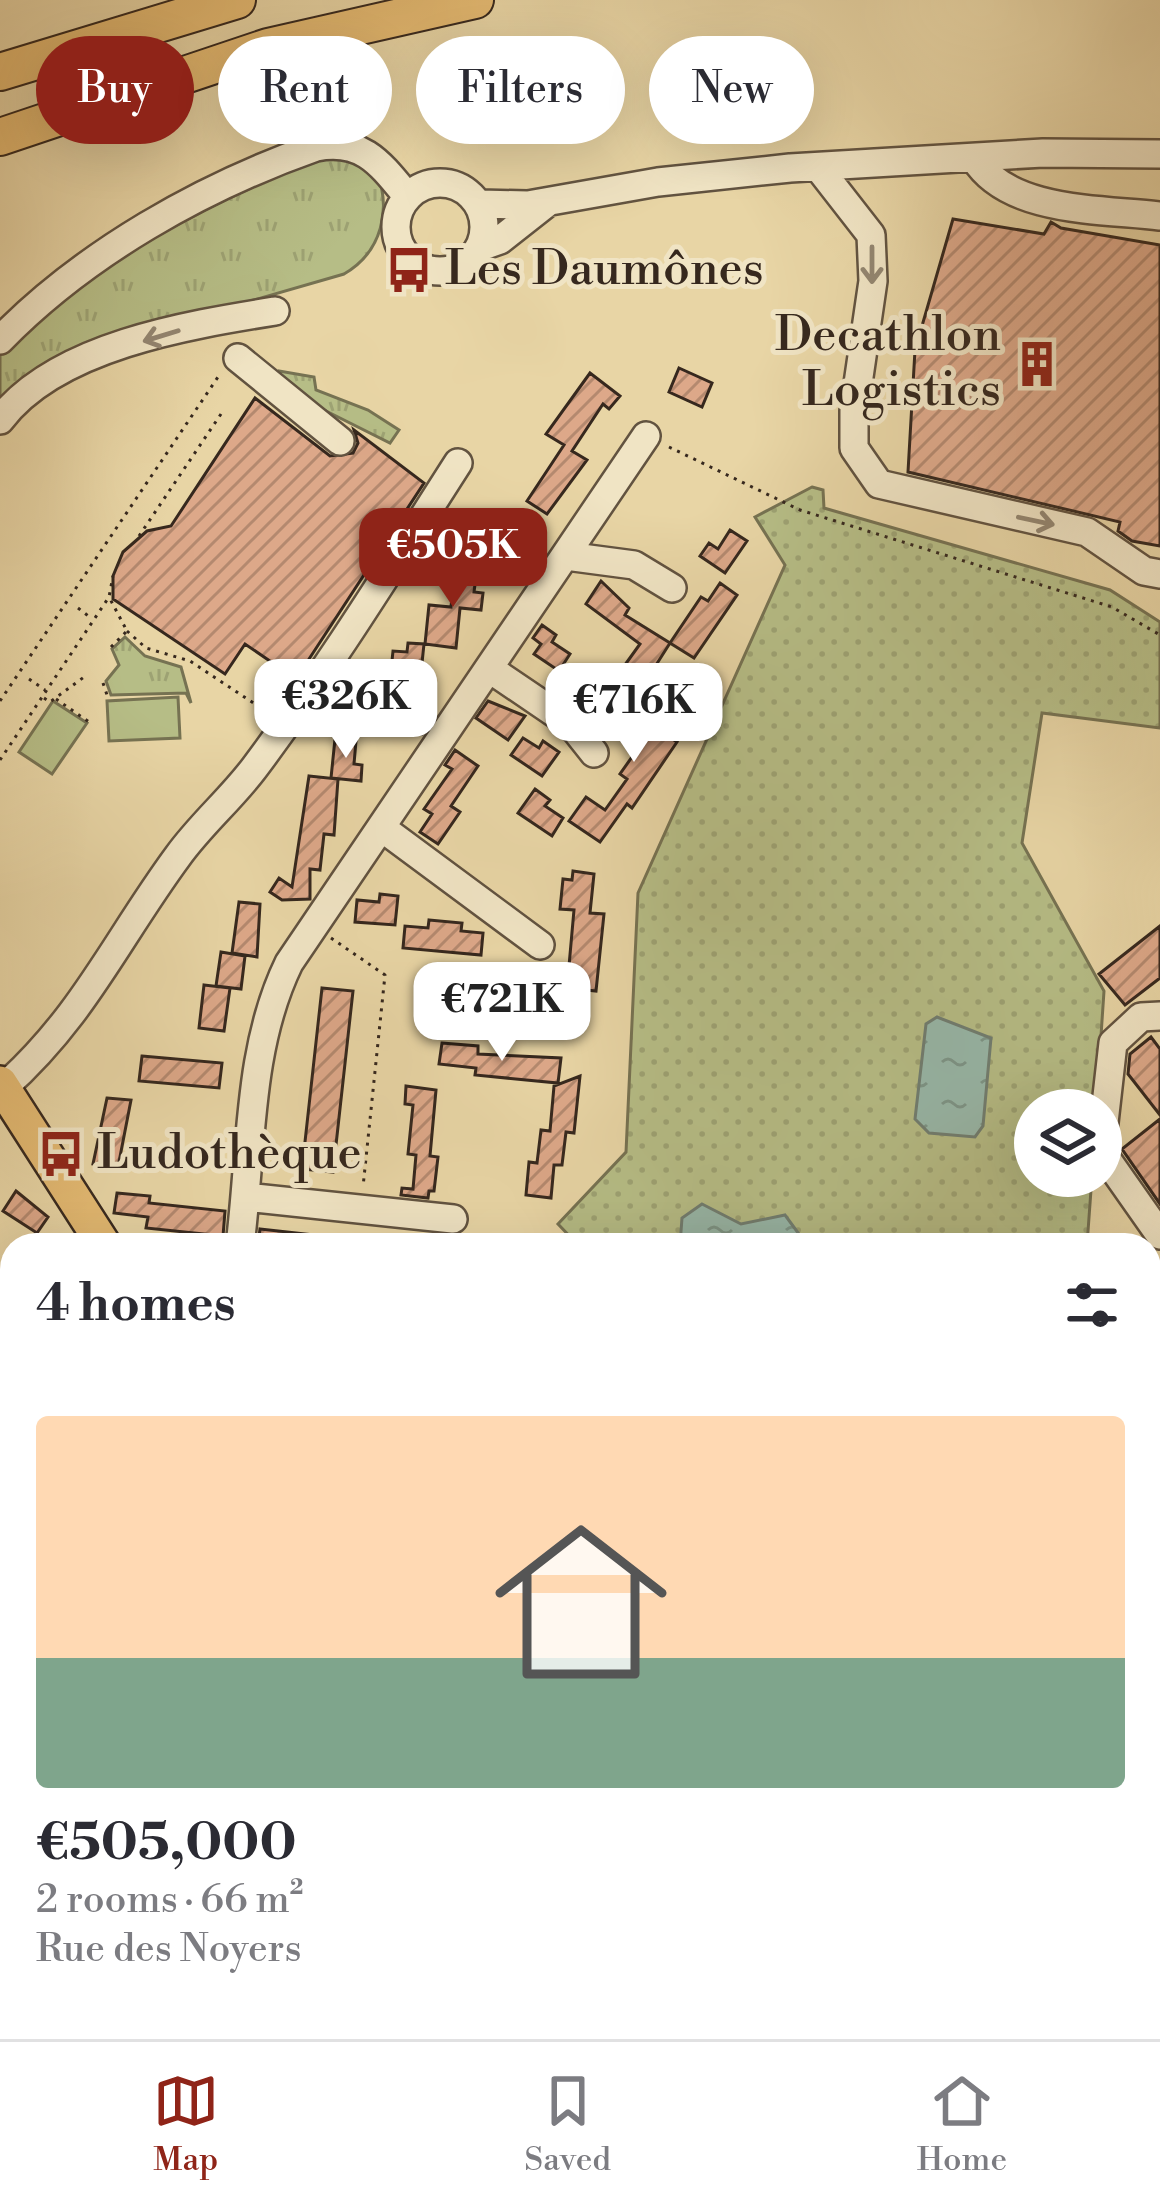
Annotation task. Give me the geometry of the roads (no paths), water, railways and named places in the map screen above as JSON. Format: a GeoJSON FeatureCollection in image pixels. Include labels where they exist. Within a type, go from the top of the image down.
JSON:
{"type":"FeatureCollection","features":[{"type":"Feature","properties":{"kind":"highway"},"geometry":{"type":"LineString","coordinates":[[0,72],[237,0]]}},
{"type":"Feature","properties":{"kind":"highway"},"geometry":{"type":"LineString","coordinates":[[0,137],[268,47],[476,0]]}},
{"type":"Feature","properties":{"kind":"main road"},"geometry":{"type":"LineString","coordinates":[[2,1085],[96,1233]]}},
{"type":"Feature","properties":{"kind":"street"},"geometry":{"type":"LineString","coordinates":[[0,340],[119,245],[188,203],[297,153],[334,143],[355,146],[374,155],[407,196]]}},
{"type":"Feature","properties":{"kind":"street"},"geometry":{"type":"LineString","coordinates":[[479,204],[547,202],[718,173],[1160,154]]}},
{"type":"Feature","properties":{"kind":"street"},"geometry":{"type":"LineString","coordinates":[[975,159],[987,179],[1016,193],[1160,216]]}},
{"type":"Feature","properties":{"kind":"street"},"geometry":{"type":"LineString","coordinates":[[818,166],[871,235],[873,281],[854,411],[854,448],[879,484],[1088,532],[1144,571],[1160,574]]}},
{"type":"Feature","properties":{"kind":"street"},"geometry":{"type":"LineString","coordinates":[[443,182],[468,192],[479,204],[485,232],[470,261],[440,272],[392,257],[407,196],[422,186],[443,182]]}},
{"type":"Feature","properties":{"kind":"street"},"geometry":{"type":"LineString","coordinates":[[480,247],[500,240],[547,202]]}},
{"type":"Feature","properties":{"kind":"street"},"geometry":{"type":"LineString","coordinates":[[0,420],[23,393],[60,368],[208,322],[275,311]]}},
{"type":"Feature","properties":{"kind":"street"},"geometry":{"type":"LineString","coordinates":[[231,363],[340,441]]}},
{"type":"Feature","properties":{"kind":"street"},"geometry":{"type":"LineString","coordinates":[[242,1233],[266,1019],[289,963],[646,436]]}},
{"type":"Feature","properties":{"kind":"street"},"geometry":{"type":"LineString","coordinates":[[2,1085],[48,1048],[94,990],[182,850],[230,800],[356,627],[458,463]]}},
{"type":"Feature","properties":{"kind":"street"},"geometry":{"type":"LineString","coordinates":[[566,556],[634,565],[672,588]]}},
{"type":"Feature","properties":{"kind":"street"},"geometry":{"type":"LineString","coordinates":[[490,669],[571,724],[594,753]]}},
{"type":"Feature","properties":{"kind":"street"},"geometry":{"type":"LineString","coordinates":[[382,828],[540,945]]}},
{"type":"Feature","properties":{"kind":"street"},"geometry":{"type":"LineString","coordinates":[[1108,1089],[1113,1042],[1141,1017],[1160,1016]]}},
{"type":"Feature","properties":{"kind":"street"},"geometry":{"type":"LineString","coordinates":[[1122,1180],[1159,1233]]}},
{"type":"Feature","properties":{"kind":"street"},"geometry":{"type":"LineString","coordinates":[[246,1197],[453,1219]]}},
{"type":"Feature","properties":{"kind":"water"},"geometry":{"type":"Polygon","coordinates":[[[937,1017],[991,1038],[983,1126],[975,1137],[929,1133],[915,1119],[926,1024],[937,1017]]]}},
{"type":"Feature","properties":{"kind":"water"},"geometry":{"type":"Polygon","coordinates":[[[702,1204],[741,1224],[785,1215],[798,1233],[681,1233],[682,1218],[702,1204]]]}},
{"type":"Feature","properties":{"kind":"place","name":"Les Daumônes"},"geometry":{"type":"Point","coordinates":[409,270]}},
{"type":"Feature","properties":{"kind":"place","name":"Decathlon Logistics"},"geometry":{"type":"Point","coordinates":[1037,364]}},
{"type":"Feature","properties":{"kind":"place","name":"Ludothèque"},"geometry":{"type":"Point","coordinates":[61,1154]}}]}
